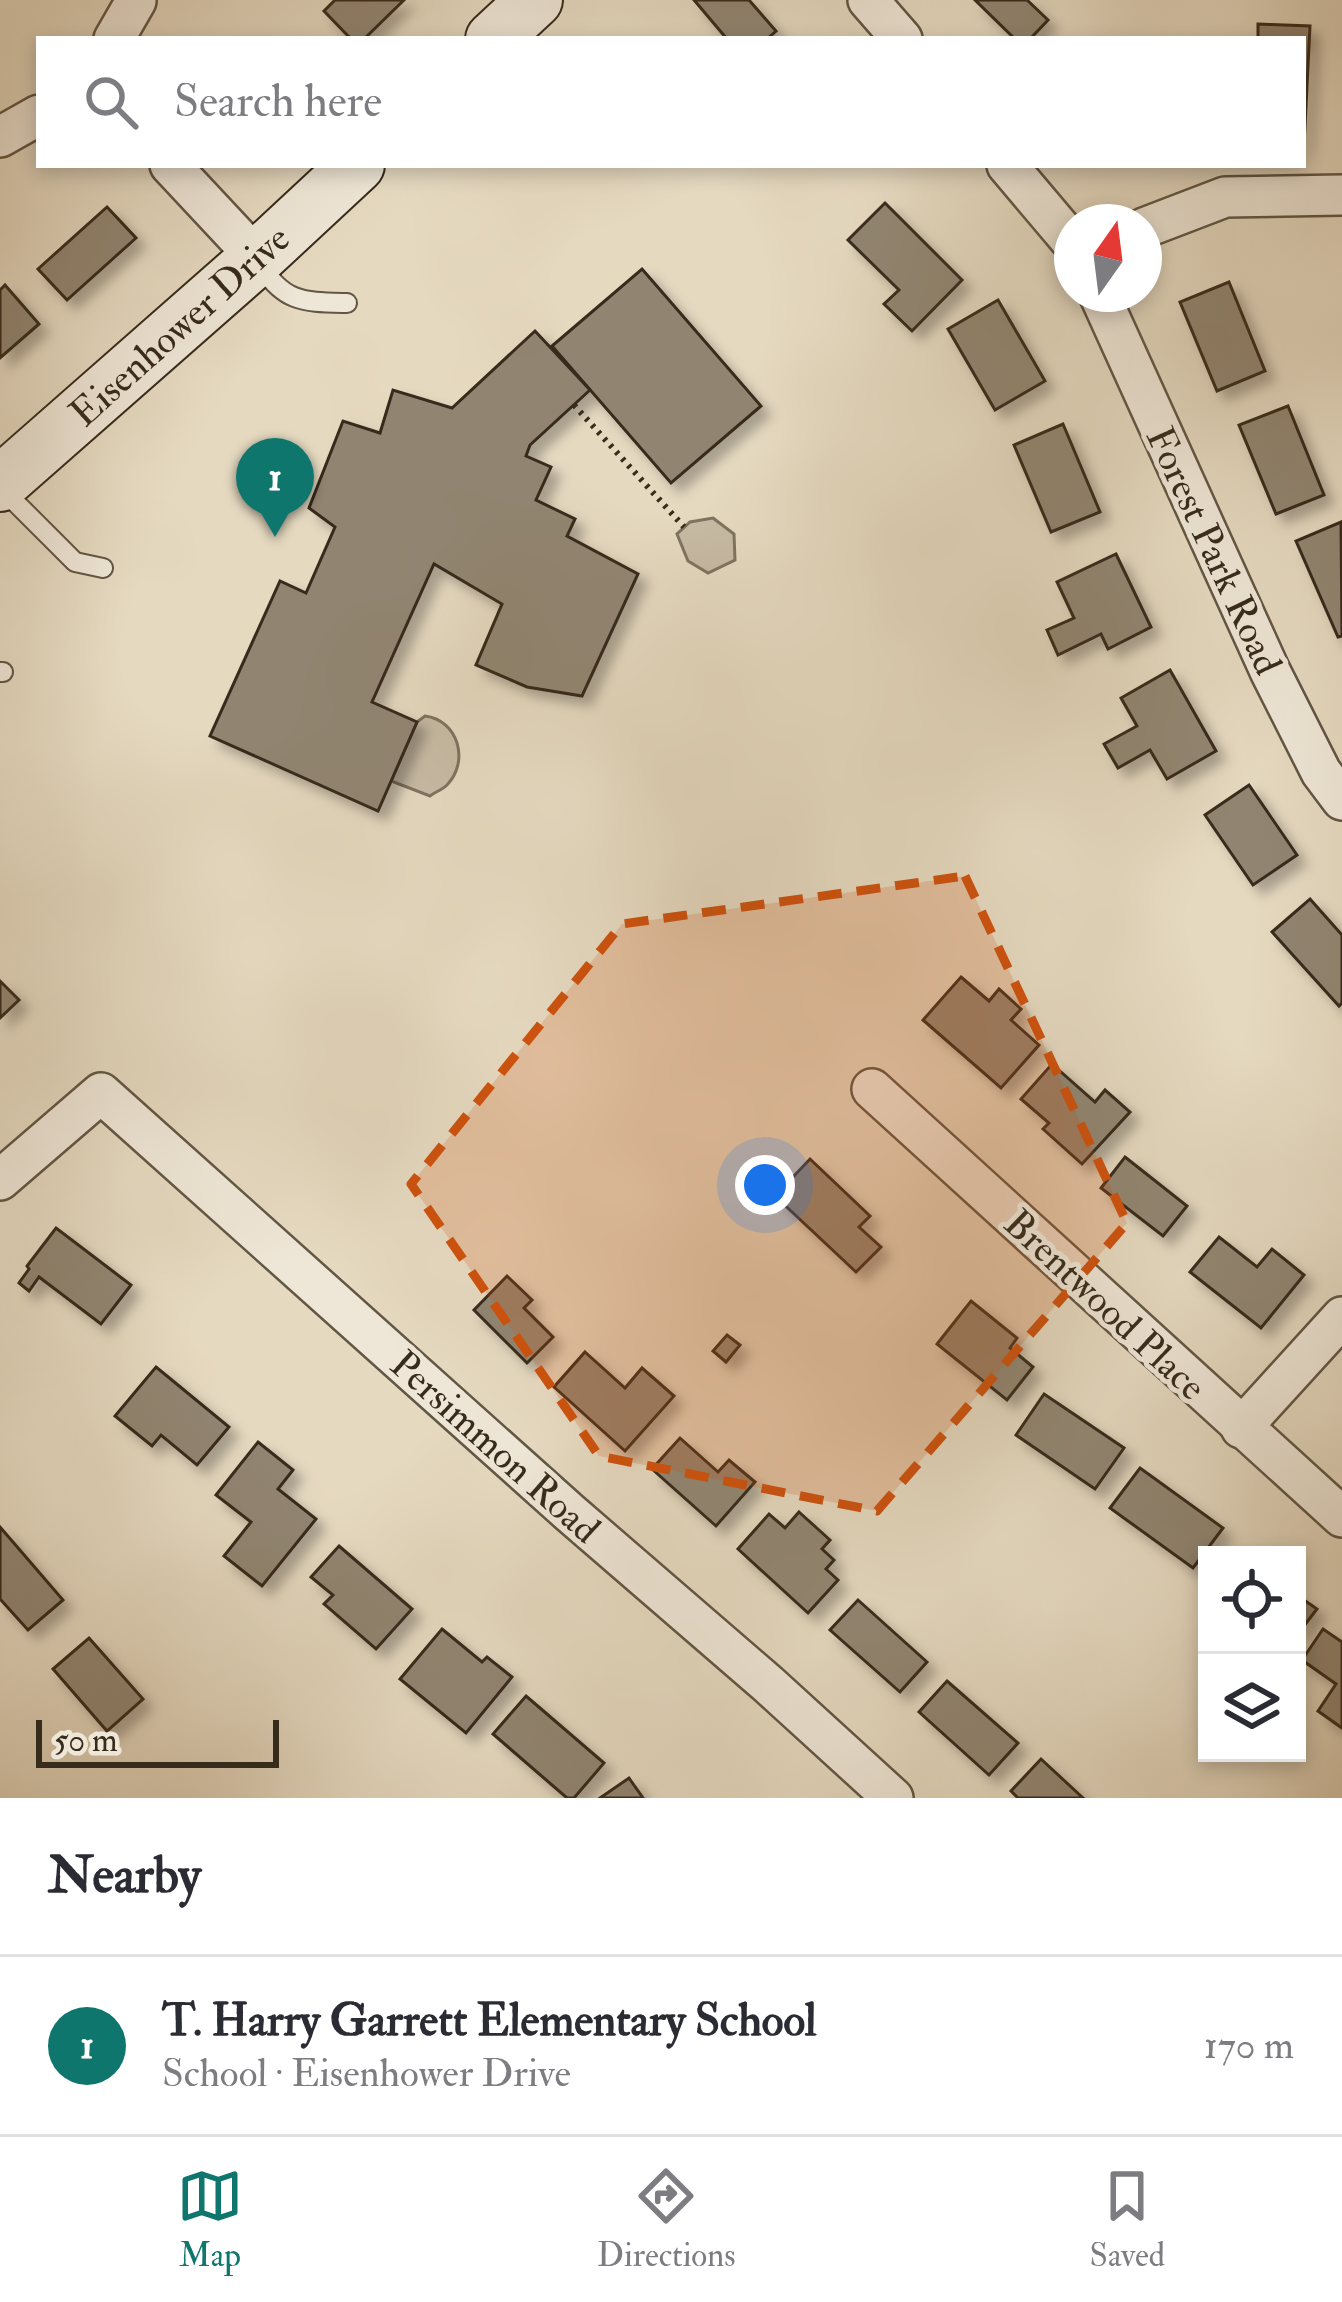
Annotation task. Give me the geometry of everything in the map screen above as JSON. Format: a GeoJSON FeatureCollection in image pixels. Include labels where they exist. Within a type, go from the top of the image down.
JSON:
{"type":"FeatureCollection","features":[{"type":"Feature","properties":{"kind":"street"},"geometry":{"type":"LineString","coordinates":[[496,36],[535,0]]}},
{"type":"Feature","properties":{"kind":"street"},"geometry":{"type":"LineString","coordinates":[[868,0],[899,36]]}},
{"type":"Feature","properties":{"kind":"street"},"geometry":{"type":"LineString","coordinates":[[116,36],[136,1]]}},
{"type":"Feature","properties":{"kind":"street"},"geometry":{"type":"LineString","coordinates":[[0,137],[36,117]]}},
{"type":"Feature","properties":{"kind":"street"},"geometry":{"type":"LineString","coordinates":[[173,168],[257,258]]}},
{"type":"Feature","properties":{"kind":"street","name":"Eisenhower Drive"},"geometry":{"type":"LineString","coordinates":[[0,485],[355,168]]}},
{"type":"Feature","properties":{"kind":"street"},"geometry":{"type":"LineString","coordinates":[[1010,168],[1054,221]]}},
{"type":"Feature","properties":{"kind":"street"},"geometry":{"type":"LineString","coordinates":[[1162,221],[1225,197],[1342,195]]}},
{"type":"Feature","properties":{"kind":"street","name":"Forest Park Road"},"geometry":{"type":"LineString","coordinates":[[1107,312],[1270,671],[1321,772],[1342,800]]}},
{"type":"Feature","properties":{"kind":"street","name":"Brentwood Place"},"geometry":{"type":"LineString","coordinates":[[872,1090],[1342,1517]]}},
{"type":"Feature","properties":{"kind":"street","name":"Persimmon Road"},"geometry":{"type":"LineString","coordinates":[[0,1180],[100,1094],[893,1798]]}},
{"type":"Feature","properties":{"kind":"street"},"geometry":{"type":"LineString","coordinates":[[1241,1428],[1342,1317]]}},
{"type":"Feature","properties":{"kind":"lane"},"geometry":{"type":"LineString","coordinates":[[257,258],[274,286],[305,302],[347,303]]}},
{"type":"Feature","properties":{"kind":"lane"},"geometry":{"type":"LineString","coordinates":[[0,485],[75,562],[103,568]]}},
{"type":"Feature","properties":{"kind":"path"},"geometry":{"type":"LineString","coordinates":[[574,405],[684,527]]}},
{"type":"Feature","properties":{"kind":"highlighted area"},"geometry":{"type":"Polygon","coordinates":[[[965,876],[1127,1223],[877,1511],[599,1456],[411,1184],[622,924],[965,876]]]}},
{"type":"Feature","properties":{"kind":"shaded area"},"geometry":{"type":"Polygon","coordinates":[[[713,518],[734,534],[735,560],[708,573],[688,561],[677,534],[690,522],[713,518]]]}},
{"type":"Feature","properties":{"kind":"shaded area"},"geometry":{"type":"Polygon","coordinates":[[[425,716],[446,725],[459,754],[454,775],[430,796],[391,781],[417,722],[425,716]]]}},
{"type":"Feature","properties":{"kind":"building"},"geometry":{"type":"Polygon","coordinates":[[[335,0],[404,0],[367,36],[348,36],[324,11],[335,0]]]}},
{"type":"Feature","properties":{"kind":"building"},"geometry":{"type":"Polygon","coordinates":[[[694,0],[749,0],[776,31],[770,36],[724,36],[694,0]]]}},
{"type":"Feature","properties":{"kind":"building"},"geometry":{"type":"Polygon","coordinates":[[[975,0],[1027,0],[1048,20],[1033,36],[1012,36],[975,0]]]}},
{"type":"Feature","properties":{"kind":"building"},"geometry":{"type":"Polygon","coordinates":[[[1258,24],[1310,26],[1306,107],[1306,36],[1258,36],[1258,24]]]}},
{"type":"Feature","properties":{"kind":"building"},"geometry":{"type":"Polygon","coordinates":[[[885,203],[962,280],[912,331],[884,304],[899,290],[848,240],[885,203]]]}},
{"type":"Feature","properties":{"kind":"building"},"geometry":{"type":"Polygon","coordinates":[[[107,207],[136,238],[67,300],[38,269],[107,207]]]}},
{"type":"Feature","properties":{"kind":"building"},"geometry":{"type":"Polygon","coordinates":[[[642,269],[761,406],[671,483],[552,346],[642,269]]]}},
{"type":"Feature","properties":{"kind":"building"},"geometry":{"type":"Polygon","coordinates":[[[1229,282],[1265,371],[1217,391],[1180,302],[1229,282]]]}},
{"type":"Feature","properties":{"kind":"building"},"geometry":{"type":"Polygon","coordinates":[[[5,285],[39,324],[0,358],[0,290],[5,285]]]}},
{"type":"Feature","properties":{"kind":"building"},"geometry":{"type":"Polygon","coordinates":[[[998,300],[1045,381],[995,410],[948,329],[998,300]]]}},
{"type":"Feature","properties":{"kind":"building"},"geometry":{"type":"Polygon","coordinates":[[[535,331],[590,390],[530,445],[526,456],[551,467],[536,500],[575,519],[567,536],[638,574],[582,696],[527,687],[476,665],[502,604],[434,564],[372,702],[417,722],[378,811],[210,736],[280,581],[306,593],[335,527],[309,508],[343,421],[380,433],[393,390],[452,408],[535,331]]]}},
{"type":"Feature","properties":{"kind":"building"},"geometry":{"type":"Polygon","coordinates":[[[1288,406],[1324,495],[1276,514],[1239,425],[1288,406]]]}},
{"type":"Feature","properties":{"kind":"building"},"geometry":{"type":"Polygon","coordinates":[[[1063,424],[1100,512],[1051,532],[1014,445],[1063,424]]]}},
{"type":"Feature","properties":{"kind":"building"},"geometry":{"type":"Polygon","coordinates":[[[1341,522],[1342,636],[1338,637],[1296,541],[1341,522]]]}},
{"type":"Feature","properties":{"kind":"building"},"geometry":{"type":"Polygon","coordinates":[[[1116,554],[1151,627],[1108,649],[1101,634],[1058,655],[1047,630],[1074,618],[1057,582],[1116,554]]]}},
{"type":"Feature","properties":{"kind":"building"},"geometry":{"type":"Polygon","coordinates":[[[1170,670],[1216,751],[1167,779],[1150,750],[1118,768],[1104,744],[1137,726],[1121,698],[1170,670]]]}},
{"type":"Feature","properties":{"kind":"building"},"geometry":{"type":"Polygon","coordinates":[[[1249,785],[1297,855],[1253,885],[1205,815],[1249,785]]]}},
{"type":"Feature","properties":{"kind":"building"},"geometry":{"type":"Polygon","coordinates":[[[1310,899],[1342,935],[1339,1006],[1272,932],[1310,899]]]}},
{"type":"Feature","properties":{"kind":"building"},"geometry":{"type":"Polygon","coordinates":[[[961,977],[989,1001],[999,989],[1021,1009],[1011,1020],[1039,1045],[1001,1088],[923,1020],[961,977]]]}},
{"type":"Feature","properties":{"kind":"building"},"geometry":{"type":"Polygon","coordinates":[[[0,981],[19,1000],[0,1018],[0,981]]]}},
{"type":"Feature","properties":{"kind":"building"},"geometry":{"type":"Polygon","coordinates":[[[1052,1064],[1095,1102],[1105,1090],[1130,1112],[1082,1164],[1043,1129],[1049,1123],[1021,1099],[1052,1064]]]}},
{"type":"Feature","properties":{"kind":"building"},"geometry":{"type":"Polygon","coordinates":[[[1125,1157],[1187,1206],[1163,1236],[1101,1188],[1125,1157]]]}},
{"type":"Feature","properties":{"kind":"building"},"geometry":{"type":"Polygon","coordinates":[[[810,1159],[870,1216],[859,1227],[881,1247],[856,1272],[775,1196],[810,1159]]]}},
{"type":"Feature","properties":{"kind":"building"},"geometry":{"type":"Polygon","coordinates":[[[56,1228],[131,1285],[101,1324],[39,1277],[29,1291],[19,1283],[56,1228]]]}},
{"type":"Feature","properties":{"kind":"building"},"geometry":{"type":"Polygon","coordinates":[[[1219,1237],[1257,1267],[1272,1249],[1304,1275],[1261,1328],[1190,1272],[1219,1237]]]}},
{"type":"Feature","properties":{"kind":"building"},"geometry":{"type":"Polygon","coordinates":[[[507,1276],[532,1300],[524,1308],[553,1337],[527,1363],[474,1310],[507,1276]]]}},
{"type":"Feature","properties":{"kind":"building"},"geometry":{"type":"Polygon","coordinates":[[[971,1301],[1017,1338],[1010,1348],[1033,1367],[1007,1400],[937,1344],[971,1301]]]}},
{"type":"Feature","properties":{"kind":"building"},"geometry":{"type":"Polygon","coordinates":[[[727,1335],[740,1345],[726,1362],[713,1351],[727,1335]]]}},
{"type":"Feature","properties":{"kind":"building"},"geometry":{"type":"Polygon","coordinates":[[[585,1352],[625,1388],[642,1368],[674,1396],[625,1451],[554,1387],[585,1352]]]}},
{"type":"Feature","properties":{"kind":"building"},"geometry":{"type":"Polygon","coordinates":[[[156,1367],[229,1427],[197,1465],[161,1435],[152,1446],[115,1416],[156,1367]]]}},
{"type":"Feature","properties":{"kind":"building"},"geometry":{"type":"Polygon","coordinates":[[[1044,1394],[1124,1448],[1095,1489],[1016,1435],[1044,1394]]]}},
{"type":"Feature","properties":{"kind":"building"},"geometry":{"type":"Polygon","coordinates":[[[680,1438],[718,1472],[729,1460],[755,1482],[716,1526],[652,1469],[680,1438]]]}},
{"type":"Feature","properties":{"kind":"building"},"geometry":{"type":"Polygon","coordinates":[[[258,1442],[293,1470],[278,1489],[316,1519],[262,1586],[224,1556],[251,1522],[216,1495],[258,1442]]]}},
{"type":"Feature","properties":{"kind":"building"},"geometry":{"type":"Polygon","coordinates":[[[1140,1468],[1223,1528],[1210,1546],[1198,1546],[1193,1568],[1110,1508],[1140,1468]]]}},
{"type":"Feature","properties":{"kind":"building"},"geometry":{"type":"Polygon","coordinates":[[[799,1512],[830,1540],[822,1549],[834,1560],[826,1569],[838,1580],[808,1613],[738,1549],[769,1514],[785,1528],[799,1512]]]}},
{"type":"Feature","properties":{"kind":"building"},"geometry":{"type":"Polygon","coordinates":[[[0,1527],[63,1600],[28,1630],[0,1599],[0,1527]]]}},
{"type":"Feature","properties":{"kind":"building"},"geometry":{"type":"Polygon","coordinates":[[[339,1546],[412,1609],[376,1649],[324,1604],[333,1595],[311,1577],[339,1546]]]}},
{"type":"Feature","properties":{"kind":"building"},"geometry":{"type":"Polygon","coordinates":[[[858,1600],[927,1662],[900,1692],[830,1630],[858,1600]]]}},
{"type":"Feature","properties":{"kind":"building"},"geometry":{"type":"Polygon","coordinates":[[[1306,1601],[1317,1609],[1306,1623],[1306,1601]]]}},
{"type":"Feature","properties":{"kind":"building"},"geometry":{"type":"Polygon","coordinates":[[[442,1629],[482,1662],[487,1657],[512,1677],[466,1733],[400,1679],[442,1629]]]}},
{"type":"Feature","properties":{"kind":"building"},"geometry":{"type":"Polygon","coordinates":[[[1323,1629],[1342,1642],[1342,1728],[1318,1711],[1336,1684],[1306,1663],[1306,1654],[1323,1629]]]}},
{"type":"Feature","properties":{"kind":"building"},"geometry":{"type":"Polygon","coordinates":[[[89,1638],[143,1699],[107,1731],[53,1669],[89,1638]]]}},
{"type":"Feature","properties":{"kind":"building"},"geometry":{"type":"Polygon","coordinates":[[[947,1681],[1018,1743],[989,1775],[919,1712],[947,1681]]]}},
{"type":"Feature","properties":{"kind":"building"},"geometry":{"type":"Polygon","coordinates":[[[526,1696],[604,1763],[574,1798],[567,1798],[493,1734],[526,1696]]]}},
{"type":"Feature","properties":{"kind":"building"},"geometry":{"type":"Polygon","coordinates":[[[1041,1759],[1083,1798],[1018,1798],[1011,1791],[1041,1759]]]}},
{"type":"Feature","properties":{"kind":"building"},"geometry":{"type":"Polygon","coordinates":[[[629,1778],[643,1798],[600,1798],[629,1778]]]}},
{"type":"Feature","properties":{"kind":"place","name":"T. Harry Garrett Elementary School"},"geometry":{"type":"Point","coordinates":[275,537]}}]}
